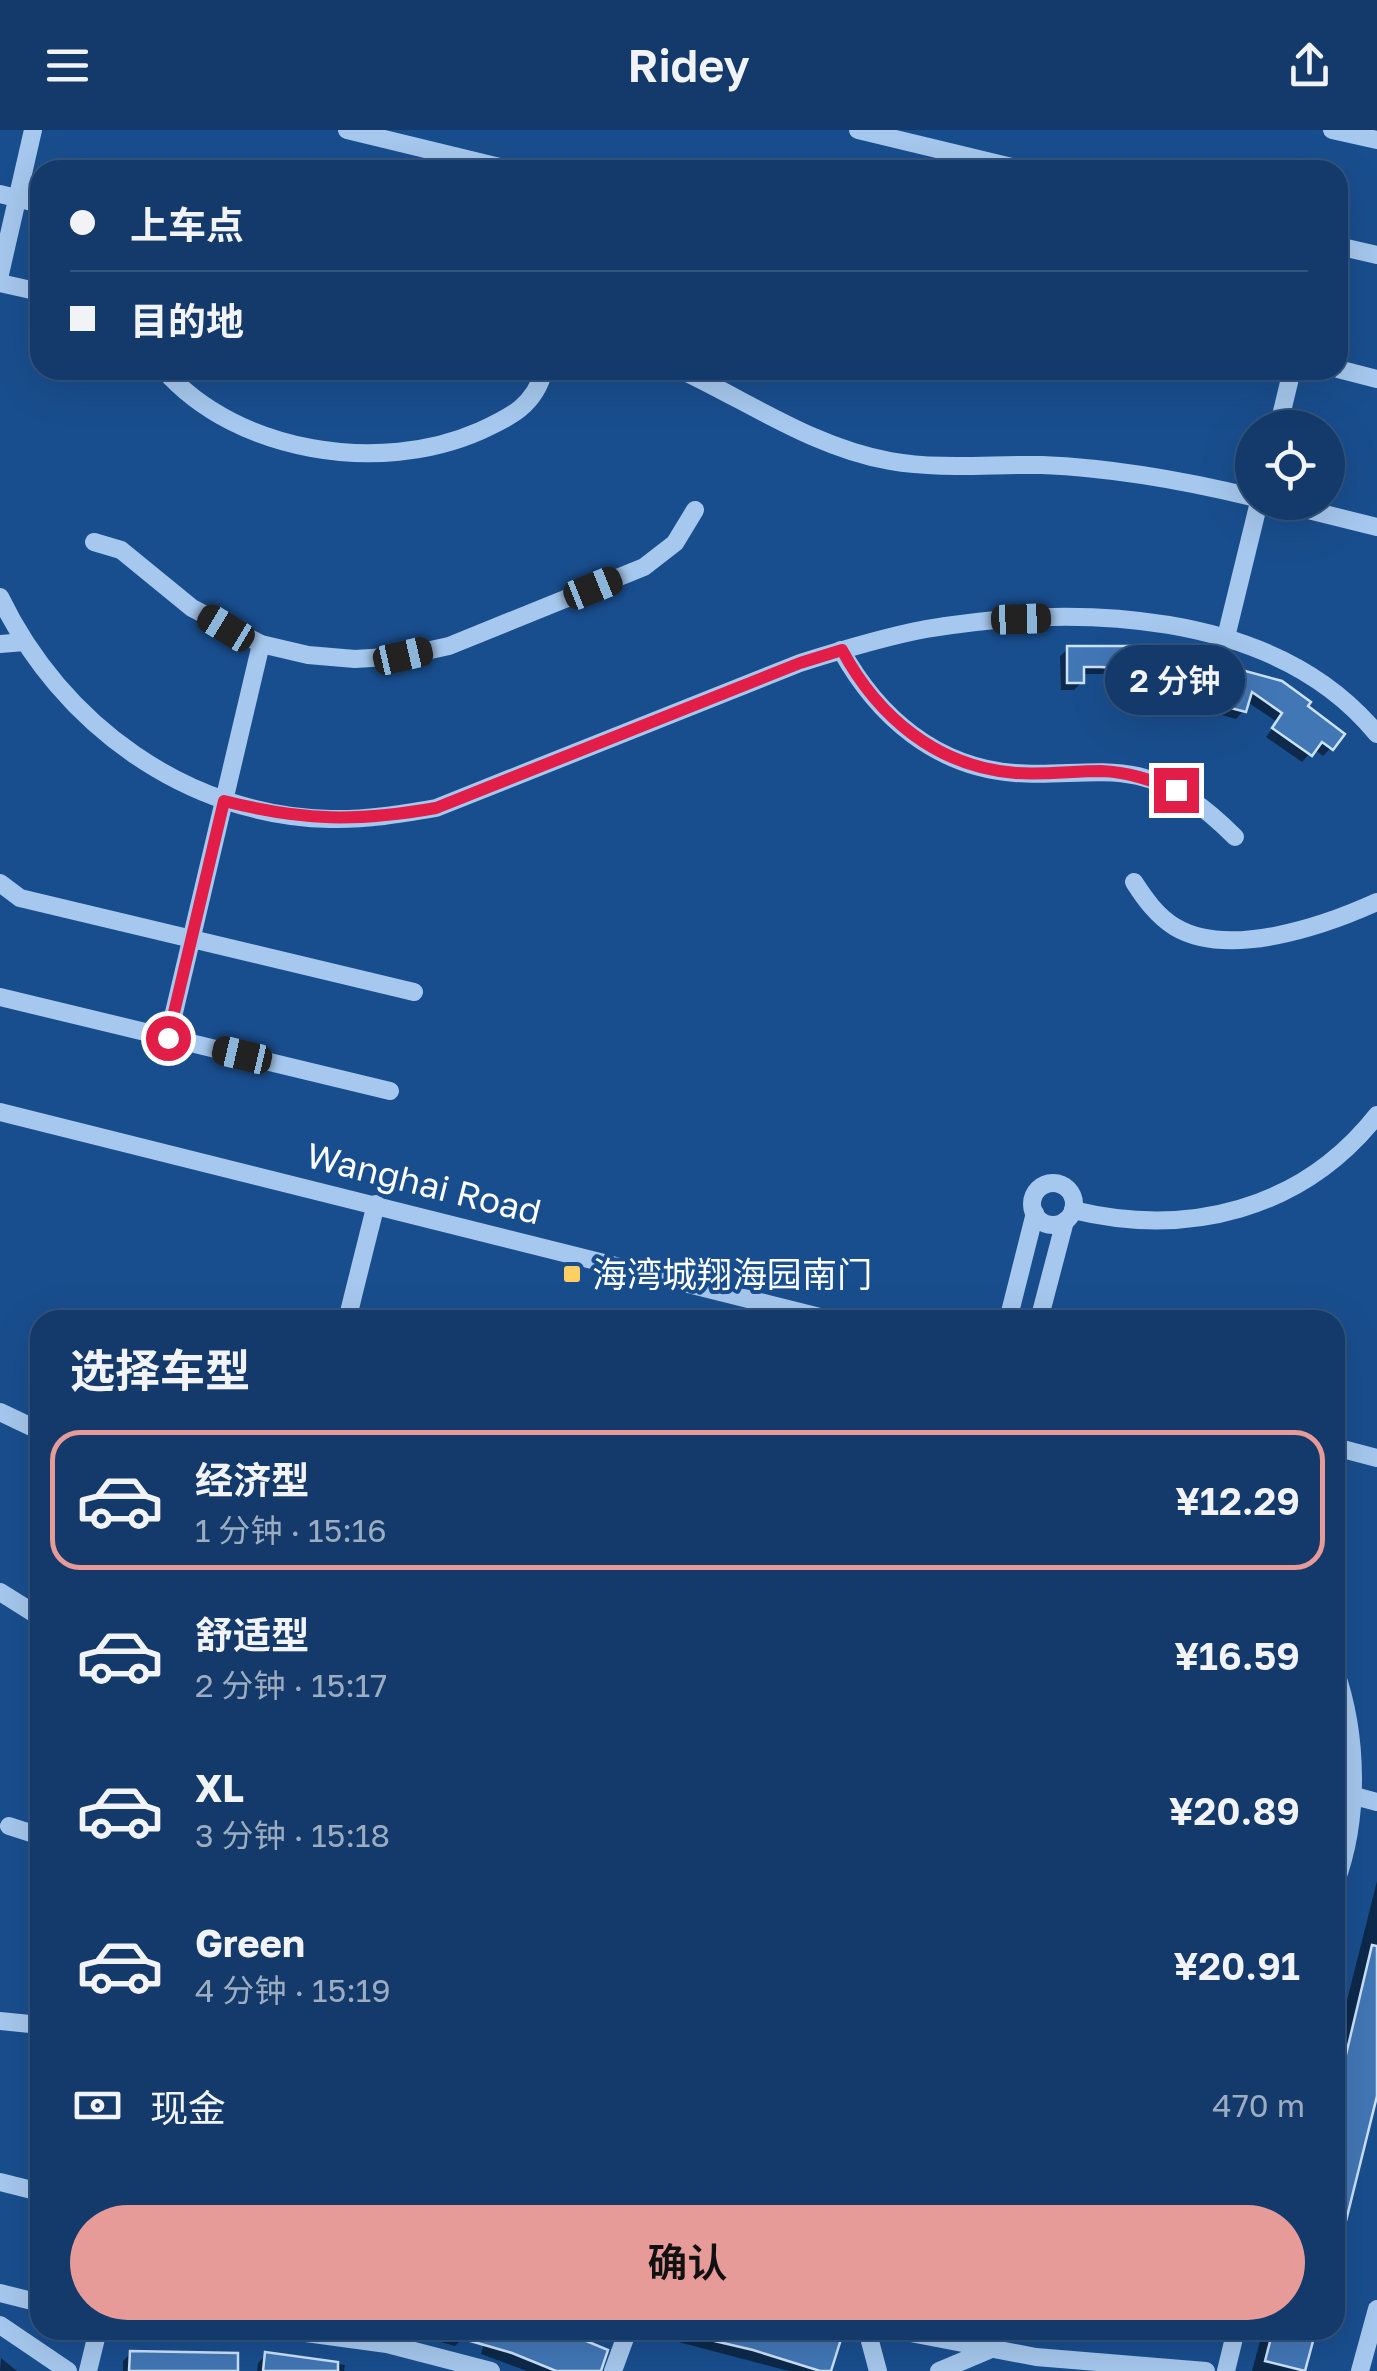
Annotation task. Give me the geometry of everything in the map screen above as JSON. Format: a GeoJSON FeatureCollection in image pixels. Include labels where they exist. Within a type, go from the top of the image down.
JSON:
{"type":"FeatureCollection","features":[{"type":"Feature","properties":{"kind":"street"},"geometry":{"type":"LineString","coordinates":[[0,274],[9,196],[34,130]]}},
{"type":"Feature","properties":{"kind":"street"},"geometry":{"type":"LineString","coordinates":[[346,130],[470,160]]}},
{"type":"Feature","properties":{"kind":"street"},"geometry":{"type":"LineString","coordinates":[[858,130],[920,137],[992,160]]}},
{"type":"Feature","properties":{"kind":"street"},"geometry":{"type":"LineString","coordinates":[[1332,130],[1377,140]]}},
{"type":"Feature","properties":{"kind":"street"},"geometry":{"type":"LineString","coordinates":[[1348,249],[1377,256]]}},
{"type":"Feature","properties":{"kind":"street"},"geometry":{"type":"LineString","coordinates":[[0,283],[30,290]]}},
{"type":"Feature","properties":{"kind":"street"},"geometry":{"type":"LineString","coordinates":[[1348,372],[1377,379]]}},
{"type":"Feature","properties":{"kind":"street"},"geometry":{"type":"LineString","coordinates":[[174,380],[190,395],[254,431],[338,452],[382,453],[426,448],[512,417],[534,395],[540,380]]}},
{"type":"Feature","properties":{"kind":"street"},"geometry":{"type":"LineString","coordinates":[[702,380],[797,430],[888,461],[936,467],[1088,467],[1191,482],[1235,493]]}},
{"type":"Feature","properties":{"kind":"street"},"geometry":{"type":"LineString","coordinates":[[1282,410],[1290,380]]}},
{"type":"Feature","properties":{"kind":"street"},"geometry":{"type":"LineString","coordinates":[[94,542],[121,550],[192,608],[262,644],[308,655],[355,659],[403,656],[449,646],[644,567],[675,543],[695,510]]}},
{"type":"Feature","properties":{"kind":"street"},"geometry":{"type":"LineString","coordinates":[[1345,519],[1377,527]]}},
{"type":"Feature","properties":{"kind":"street"},"geometry":{"type":"LineString","coordinates":[[1226,637],[1255,520]]}},
{"type":"Feature","properties":{"kind":"street"},"geometry":{"type":"LineString","coordinates":[[0,597],[25,642],[68,700],[114,742],[166,776],[224,801],[276,814],[330,820],[436,808],[800,663],[924,630],[988,621],[1117,620],[1226,637],[1266,651],[1302,670],[1336,694],[1377,734]]}},
{"type":"Feature","properties":{"kind":"street"},"geometry":{"type":"LineString","coordinates":[[0,644],[25,642]]}},
{"type":"Feature","properties":{"kind":"street"},"geometry":{"type":"LineString","coordinates":[[168,1038],[262,644]]}},
{"type":"Feature","properties":{"kind":"street"},"geometry":{"type":"LineString","coordinates":[[842,650],[857,678],[888,715],[925,744],[954,758],[1016,773],[1103,771],[1140,776],[1208,810],[1235,837]]}},
{"type":"Feature","properties":{"kind":"street"},"geometry":{"type":"LineString","coordinates":[[1134,882],[1152,908],[1176,927],[1206,938],[1237,941],[1280,934],[1377,902]]}},
{"type":"Feature","properties":{"kind":"street"},"geometry":{"type":"LineString","coordinates":[[0,883],[20,898],[414,992]]}},
{"type":"Feature","properties":{"kind":"street"},"geometry":{"type":"LineString","coordinates":[[0,997],[390,1091]]}},
{"type":"Feature","properties":{"kind":"street","name":"Wanghai Road"},"geometry":{"type":"LineString","coordinates":[[0,1112],[793,1310]]}},
{"type":"Feature","properties":{"kind":"street"},"geometry":{"type":"LineString","coordinates":[[1035,1213],[1045,1222],[1069,1216],[1152,1222],[1202,1219],[1252,1206],[1298,1184],[1339,1155],[1377,1115]]}},
{"type":"Feature","properties":{"kind":"street"},"geometry":{"type":"LineString","coordinates":[[1011,1310],[1035,1213],[1035,1194],[1052,1183],[1070,1191],[1069,1216],[1042,1310]]}},
{"type":"Feature","properties":{"kind":"street"},"geometry":{"type":"LineString","coordinates":[[352,1310],[376,1204]]}},
{"type":"Feature","properties":{"kind":"street"},"geometry":{"type":"LineString","coordinates":[[0,1412],[30,1426]]}},
{"type":"Feature","properties":{"kind":"street"},"geometry":{"type":"LineString","coordinates":[[1345,1450],[1377,1458]]}},
{"type":"Feature","properties":{"kind":"street"},"geometry":{"type":"LineString","coordinates":[[0,1592],[30,1611]]}},
{"type":"Feature","properties":{"kind":"street"},"geometry":{"type":"LineString","coordinates":[[1345,1702],[1352,1746],[1345,1846]]}},
{"type":"Feature","properties":{"kind":"street"},"geometry":{"type":"LineString","coordinates":[[1351,1795],[1377,1802]]}},
{"type":"Feature","properties":{"kind":"street"},"geometry":{"type":"LineString","coordinates":[[10,1826],[30,1833]]}},
{"type":"Feature","properties":{"kind":"street"},"geometry":{"type":"LineString","coordinates":[[0,2021],[30,2024]]}},
{"type":"Feature","properties":{"kind":"street"},"geometry":{"type":"LineString","coordinates":[[0,2182],[30,2190]]}},
{"type":"Feature","properties":{"kind":"street"},"geometry":{"type":"LineString","coordinates":[[0,2293],[30,2300]]}},
{"type":"Feature","properties":{"kind":"street"},"geometry":{"type":"LineString","coordinates":[[1360,2371],[1377,2310]]}},
{"type":"Feature","properties":{"kind":"street"},"geometry":{"type":"LineString","coordinates":[[0,2325],[68,2371]]}},
{"type":"Feature","properties":{"kind":"street"},"geometry":{"type":"LineString","coordinates":[[88,2371],[96,2340]]}},
{"type":"Feature","properties":{"kind":"street"},"geometry":{"type":"LineString","coordinates":[[358,2340],[490,2371]]}},
{"type":"Feature","properties":{"kind":"street"},"geometry":{"type":"LineString","coordinates":[[612,2371],[624,2340]]}},
{"type":"Feature","properties":{"kind":"street"},"geometry":{"type":"LineString","coordinates":[[870,2340],[878,2371]]}},
{"type":"Feature","properties":{"kind":"street"},"geometry":{"type":"LineString","coordinates":[[942,2340],[1129,2368],[1206,2371]]}},
{"type":"Feature","properties":{"kind":"street"},"geometry":{"type":"LineString","coordinates":[[1226,2371],[1234,2340]]}},
{"type":"Feature","properties":{"kind":"street"},"geometry":{"type":"LineString","coordinates":[[939,2371],[989,2350]]}},
{"type":"Feature","properties":{"kind":"building"},"geometry":{"type":"Polygon","coordinates":[[[1067,646],[1139,646],[1202,657],[1237,672],[1238,669],[1282,681],[1345,734],[1333,750],[1322,742],[1312,756],[1272,728],[1282,713],[1252,692],[1246,712],[1199,700],[1208,681],[1168,675],[1165,692],[1119,688],[1119,668],[1084,667],[1084,683],[1067,683],[1067,646]]]}},
{"type":"Feature","properties":{"kind":"building"},"geometry":{"type":"Polygon","coordinates":[[[1372,1945],[1377,1946],[1377,2096],[1345,2225],[1345,2059],[1372,1945]]]}},
{"type":"Feature","properties":{"kind":"building"},"geometry":{"type":"Polygon","coordinates":[[[467,2340],[584,2340],[608,2350],[601,2371],[556,2371],[467,2340]]]}},
{"type":"Feature","properties":{"kind":"building"},"geometry":{"type":"Polygon","coordinates":[[[710,2340],[841,2340],[831,2371],[710,2340]]]}},
{"type":"Feature","properties":{"kind":"building"},"geometry":{"type":"Polygon","coordinates":[[[1270,2340],[1313,2340],[1305,2371],[1265,2361],[1270,2340]]]}},
{"type":"Feature","properties":{"kind":"building"},"geometry":{"type":"Polygon","coordinates":[[[130,2351],[238,2353],[238,2371],[129,2371],[130,2351]]]}},
{"type":"Feature","properties":{"kind":"building"},"geometry":{"type":"Polygon","coordinates":[[[265,2352],[338,2362],[338,2371],[263,2371],[265,2352]]]}},
{"type":"Feature","properties":{"kind":"place","name":"海湾城翔海园南门"},"geometry":{"type":"Point","coordinates":[572,1274]}},
{"type":"Feature","properties":{"kind":"route"},"geometry":{"type":"LineString","coordinates":[[168,1038],[224,801],[276,814],[330,820],[436,808],[800,663],[842,650],[876,704],[899,726],[954,758],[1016,773],[1103,771],[1140,776],[1176,790]]}}]}
